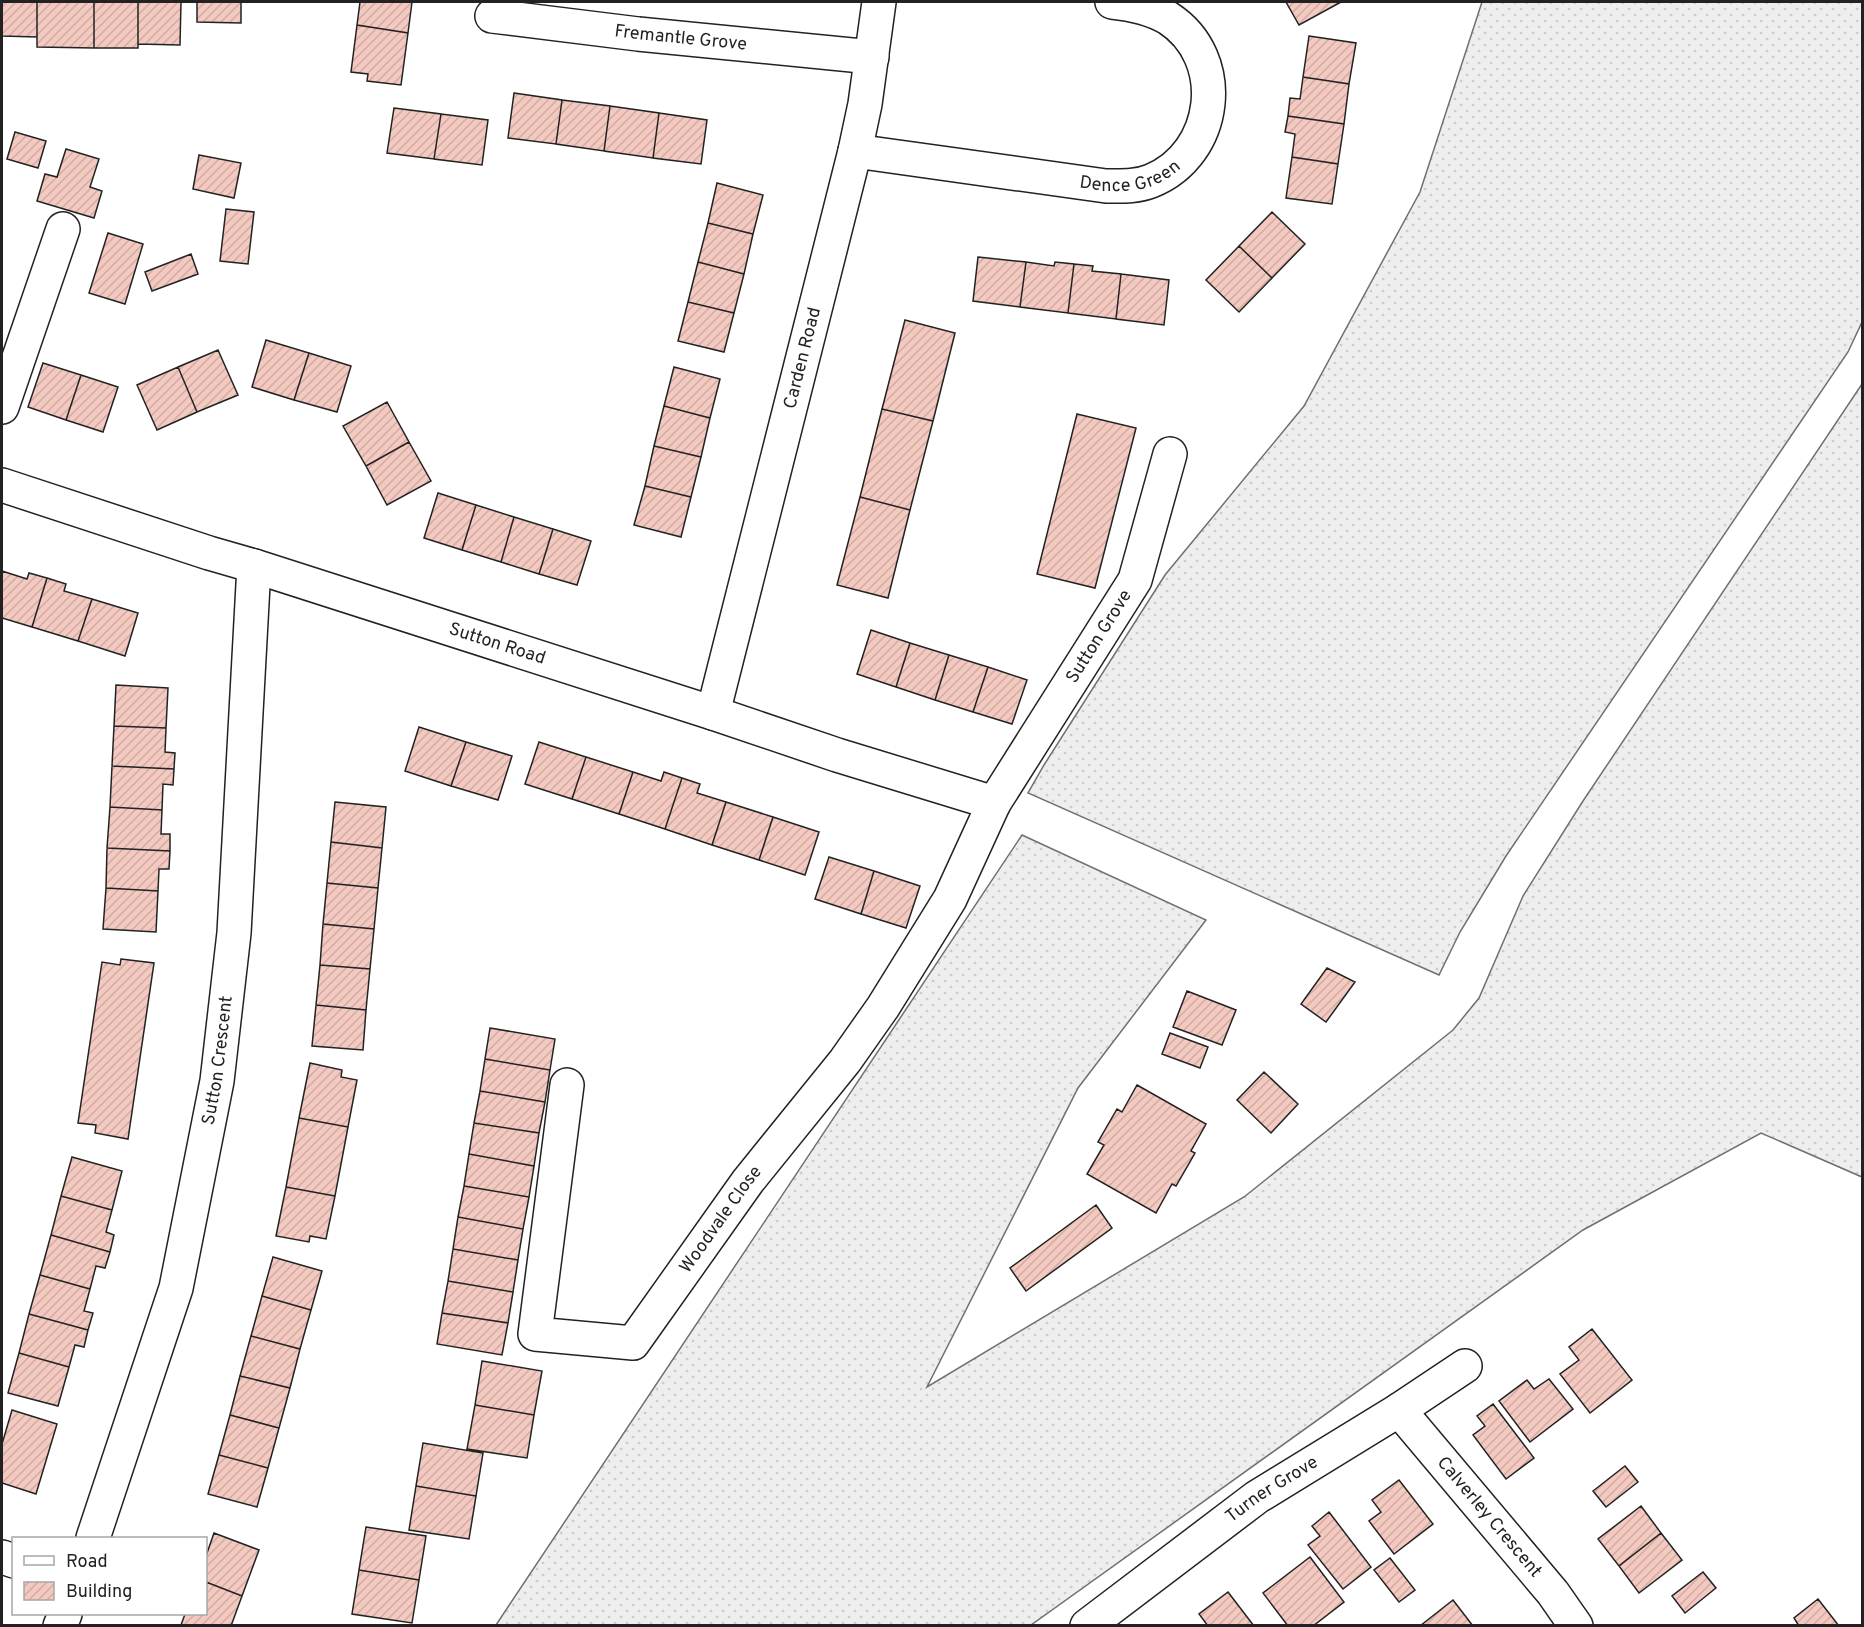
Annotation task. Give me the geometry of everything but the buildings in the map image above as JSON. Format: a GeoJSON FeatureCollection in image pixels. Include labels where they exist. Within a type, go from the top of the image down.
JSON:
{"type":"FeatureCollection","features":[{"type":"Feature","properties":{"kind":"street","name":"Carden Road"},"geometry":{"type":"LineString","coordinates":[[713,713],[855,151],[865,104],[879,2]]}},
{"type":"Feature","properties":{"kind":"street","name":"Dence Green"},"geometry":{"type":"LineString","coordinates":[[855,151],[1106,186],[1139,184],[1170,171],[1187,156],[1200,137],[1207,116],[1210,93],[1207,72],[1198,51],[1185,33],[1168,18],[1148,9],[1112,2]]}},
{"type":"Feature","properties":{"kind":"street","name":"Fremantle Grove"},"geometry":{"type":"LineString","coordinates":[[492,16],[638,34],[872,57]]}},
{"type":"Feature","properties":{"kind":"street"},"geometry":{"type":"LineString","coordinates":[[2,407],[63,229]]}},
{"type":"Feature","properties":{"kind":"street","name":"Sutton Grove"},"geometry":{"type":"LineString","coordinates":[[994,803],[1135,580],[1170,454]]}},
{"type":"Feature","properties":{"kind":"street","name":"Sutton Road"},"geometry":{"type":"LineString","coordinates":[[2,485],[713,713],[837,755],[994,803]]}},
{"type":"Feature","properties":{"kind":"street","name":"Sutton Crescent"},"geometry":{"type":"LineString","coordinates":[[94,1537],[176,1288],[217,1081],[234,933],[254,566]]}},
{"type":"Feature","properties":{"kind":"street","name":"Woodvale Close"},"geometry":{"type":"LineString","coordinates":[[567,1085],[535,1334],[633,1343],[748,1181],[845,1061],[883,1006],[950,899],[994,803]]}},
{"type":"Feature","properties":{"kind":"street","name":"Turner Grove"},"geometry":{"type":"LineString","coordinates":[[1087,1626],[1257,1497],[1399,1410],[1465,1366]]}},
{"type":"Feature","properties":{"kind":"street","name":"Calverley Crescent"},"geometry":{"type":"LineString","coordinates":[[1399,1410],[1553,1593],[1576,1626]]}},
{"type":"Feature","properties":{"kind":"shaded area"},"geometry":{"type":"Polygon","coordinates":[[[1482,2],[1862,2],[1862,322],[1848,352],[1506,856],[1460,932],[1439,975],[1028,793],[1165,575],[1304,406],[1420,192],[1482,2]]]}},
{"type":"Feature","properties":{"kind":"shaded area"},"geometry":{"type":"Polygon","coordinates":[[[1862,384],[1862,1177],[1761,1133],[1583,1230],[1031,1625],[496,1625],[1022,835],[1206,920],[1078,1088],[927,1387],[1244,1197],[1453,1030],[1479,998],[1523,896],[1583,801],[1862,384]]]}}]}
